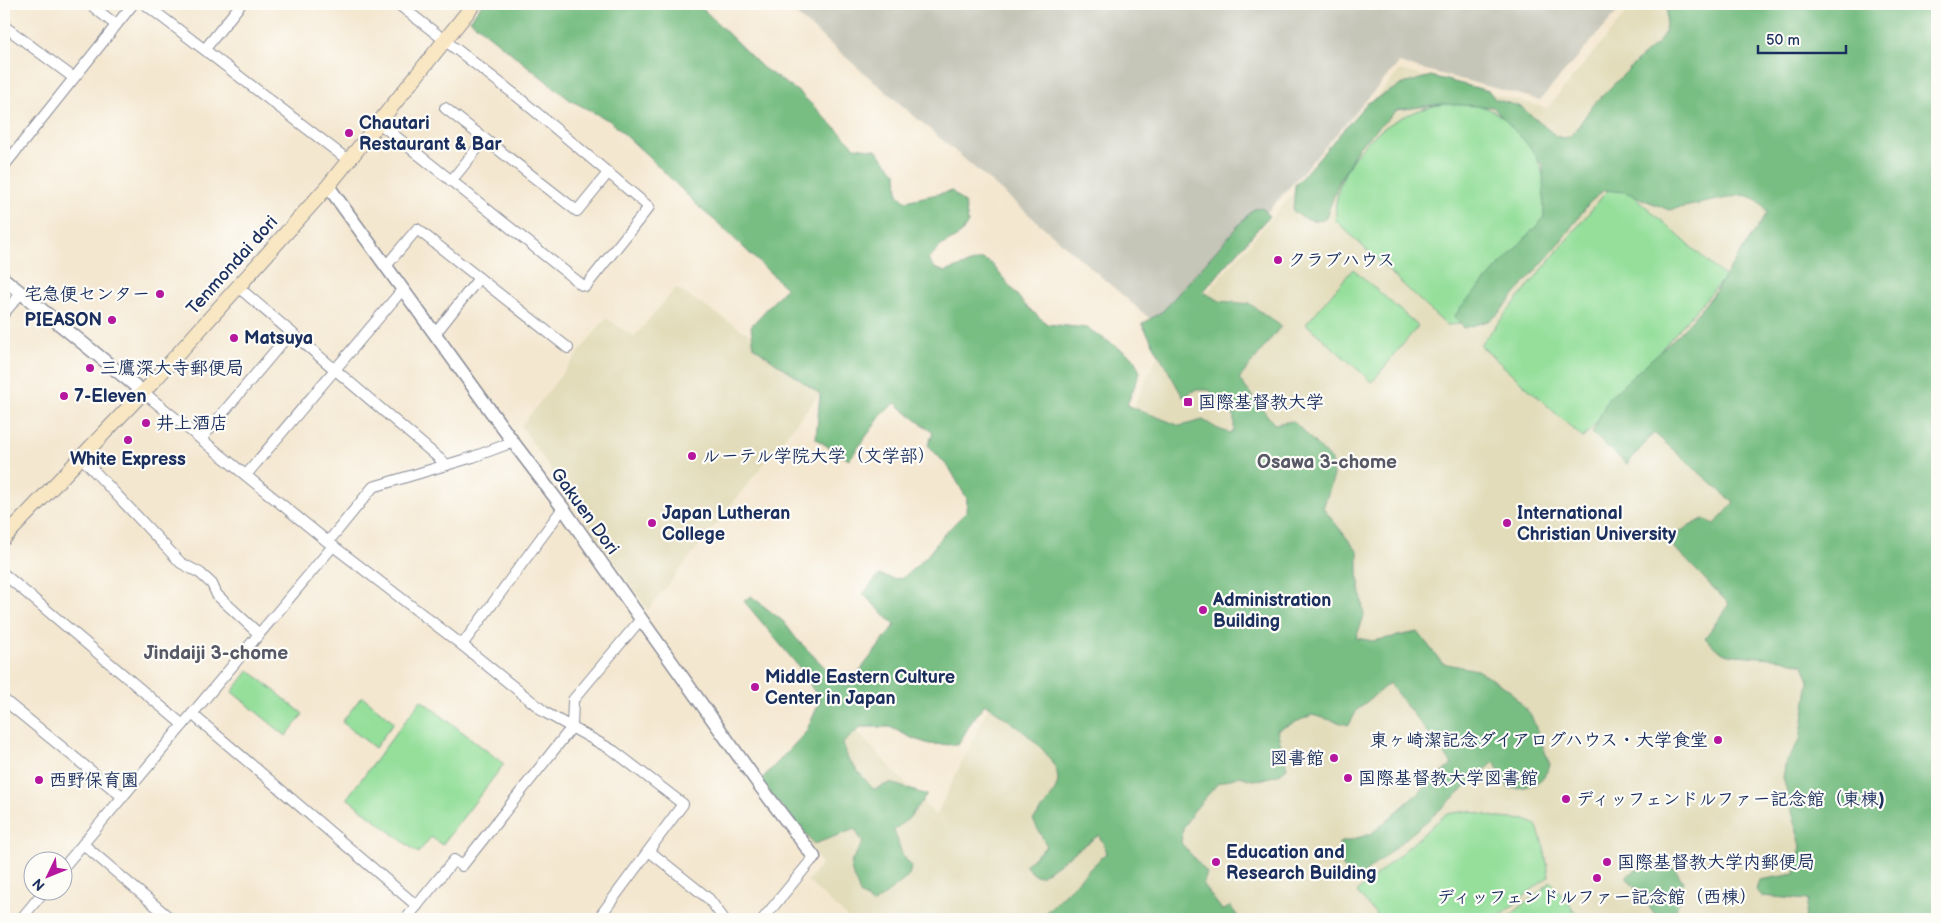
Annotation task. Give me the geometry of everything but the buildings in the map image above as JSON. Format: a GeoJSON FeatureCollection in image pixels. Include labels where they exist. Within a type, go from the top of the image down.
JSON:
{"type":"FeatureCollection","features":[{"type":"Feature","properties":{"kind":"main road","name":"Tenmondai dori"},"geometry":{"type":"LineString","coordinates":[[4,538],[143,392],[328,186],[474,4]]}},
{"type":"Feature","properties":{"kind":"street"},"geometry":{"type":"LineString","coordinates":[[90,4],[116,25]]}},
{"type":"Feature","properties":{"kind":"street"},"geometry":{"type":"LineString","coordinates":[[4,166],[133,4]]}},
{"type":"Feature","properties":{"kind":"street"},"geometry":{"type":"LineString","coordinates":[[145,4],[348,160]]}},
{"type":"Feature","properties":{"kind":"street"},"geometry":{"type":"LineString","coordinates":[[205,49],[241,4]]}},
{"type":"Feature","properties":{"kind":"street"},"geometry":{"type":"LineString","coordinates":[[378,123],[582,285],[586,286],[650,207],[518,97],[398,4]]}},
{"type":"Feature","properties":{"kind":"street"},"geometry":{"type":"LineString","coordinates":[[4,26],[74,78]]}},
{"type":"Feature","properties":{"kind":"street"},"geometry":{"type":"LineString","coordinates":[[446,108],[577,211],[608,173]]}},
{"type":"Feature","properties":{"kind":"street"},"geometry":{"type":"LineString","coordinates":[[451,181],[485,139]]}},
{"type":"Feature","properties":{"kind":"street","name":"Gakuen Dori"},"geometry":{"type":"LineString","coordinates":[[328,186],[513,442],[564,508],[760,786],[814,857]]}},
{"type":"Feature","properties":{"kind":"street"},"geometry":{"type":"LineString","coordinates":[[386,266],[417,229],[568,348]]}},
{"type":"Feature","properties":{"kind":"street"},"geometry":{"type":"LineString","coordinates":[[436,334],[479,278]]}},
{"type":"Feature","properties":{"kind":"street"},"geometry":{"type":"LineString","coordinates":[[4,279],[331,544],[462,645],[546,713],[614,751],[683,804],[598,919]]}},
{"type":"Feature","properties":{"kind":"street"},"geometry":{"type":"LineString","coordinates":[[238,287],[447,464]]}},
{"type":"Feature","properties":{"kind":"street"},"geometry":{"type":"LineString","coordinates":[[246,475],[403,289]]}},
{"type":"Feature","properties":{"kind":"street"},"geometry":{"type":"LineString","coordinates":[[4,314],[21,293]]}},
{"type":"Feature","properties":{"kind":"street"},"geometry":{"type":"LineString","coordinates":[[201,439],[291,332]]}},
{"type":"Feature","properties":{"kind":"street"},"geometry":{"type":"LineString","coordinates":[[72,857],[259,634],[331,544],[373,487],[513,442]]}},
{"type":"Feature","properties":{"kind":"street"},"geometry":{"type":"LineString","coordinates":[[81,457],[181,563],[200,573],[212,584],[217,595],[259,634]]}},
{"type":"Feature","properties":{"kind":"street"},"geometry":{"type":"LineString","coordinates":[[462,645],[564,508]]}},
{"type":"Feature","properties":{"kind":"street"},"geometry":{"type":"LineString","coordinates":[[4,574],[183,725]]}},
{"type":"Feature","properties":{"kind":"street"},"geometry":{"type":"LineString","coordinates":[[406,919],[454,860],[462,866],[572,727],[573,700],[641,619]]}},
{"type":"Feature","properties":{"kind":"street"},"geometry":{"type":"LineString","coordinates":[[4,700],[123,797]]}},
{"type":"Feature","properties":{"kind":"street"},"geometry":{"type":"LineString","coordinates":[[192,714],[417,906]]}},
{"type":"Feature","properties":{"kind":"street"},"geometry":{"type":"LineString","coordinates":[[83,844],[171,919]]}},
{"type":"Feature","properties":{"kind":"street"},"geometry":{"type":"LineString","coordinates":[[649,851],[709,899],[724,919]]}},
{"type":"Feature","properties":{"kind":"street"},"geometry":{"type":"LineString","coordinates":[[763,919],[814,857]]}},
{"type":"Feature","properties":{"kind":"street"},"geometry":{"type":"LineString","coordinates":[[21,919],[37,900]]}},
{"type":"Feature","properties":{"kind":"shaded area"},"geometry":{"type":"Polygon","coordinates":[[[784,4],[1624,4],[1540,100],[1399,63],[1163,330],[784,4]]]}},
{"type":"Feature","properties":{"kind":"shaded area","name":"International Christian University"},"geometry":{"type":"Polygon","coordinates":[[[1634,4],[1937,4],[1937,808],[1921,919],[849,919],[807,881],[820,867],[821,863],[765,787],[833,706],[936,816],[1165,341],[1400,70],[1547,108],[1634,4]]]}},
{"type":"Feature","properties":{"kind":"shaded area","name":"Japan Lutheran College"},"geometry":{"type":"Polygon","coordinates":[[[676,288],[827,384],[648,610],[521,426],[606,318],[634,337],[676,288]]]}},
{"type":"Feature","properties":{"kind":"green space"},"geometry":{"type":"Polygon","coordinates":[[[482,4],[698,4],[763,68],[800,93],[855,147],[876,150],[897,174],[898,195],[905,201],[952,191],[965,204],[968,223],[961,234],[941,246],[928,259],[933,267],[945,272],[982,259],[991,263],[1025,305],[1047,324],[1087,328],[1133,357],[1140,372],[1127,405],[1180,426],[1203,420],[1218,429],[1230,433],[1234,430],[1234,417],[1209,390],[1195,390],[1183,397],[1142,324],[1163,311],[1252,210],[1262,207],[1269,216],[1203,292],[1220,301],[1250,304],[1281,326],[1239,379],[1274,424],[1293,421],[1332,460],[1333,479],[1323,508],[1358,552],[1358,573],[1364,616],[1356,638],[1373,641],[1418,632],[1442,663],[1477,670],[1508,689],[1531,715],[1550,765],[1543,778],[1529,786],[1509,789],[1494,762],[1355,881],[1343,867],[1339,843],[1371,834],[1452,764],[1389,683],[1357,710],[1349,725],[1312,715],[1277,730],[1287,768],[1278,775],[1263,779],[1252,780],[1240,776],[1218,783],[1192,813],[1183,828],[1181,843],[1207,873],[1203,885],[1223,911],[1230,906],[1240,919],[1039,919],[1107,852],[1099,835],[1041,876],[1034,875],[1025,865],[1047,846],[1033,820],[1050,799],[1057,785],[1057,774],[1052,762],[1043,750],[1019,728],[985,704],[972,721],[958,745],[929,744],[890,727],[861,727],[843,743],[848,759],[872,788],[875,789],[890,783],[927,795],[909,818],[894,830],[902,854],[911,866],[909,876],[873,904],[860,894],[851,869],[852,860],[863,843],[855,829],[814,844],[760,781],[806,732],[820,701],[799,667],[744,601],[751,596],[784,622],[795,637],[840,683],[848,686],[895,625],[863,594],[879,575],[896,579],[904,577],[927,556],[944,534],[966,512],[967,499],[950,469],[928,445],[933,433],[895,403],[883,413],[849,460],[816,439],[820,394],[754,347],[751,326],[786,288],[610,121],[570,100],[470,20],[482,4]]]}},
{"type":"Feature","properties":{"kind":"green space"},"geometry":{"type":"Polygon","coordinates":[[[1668,4],[1937,4],[1937,919],[1805,919],[1808,900],[1762,896],[1756,890],[1759,880],[1795,874],[1801,846],[1783,777],[1786,762],[1800,740],[1809,681],[1803,665],[1782,659],[1725,654],[1705,638],[1729,604],[1670,543],[1673,535],[1703,519],[1715,524],[1734,503],[1654,433],[1627,464],[1592,433],[1608,399],[1680,333],[1712,296],[1767,213],[1763,205],[1754,198],[1742,195],[1669,210],[1625,192],[1604,190],[1589,203],[1558,245],[1497,315],[1488,321],[1464,328],[1454,317],[1461,307],[1544,218],[1543,166],[1530,147],[1493,107],[1442,104],[1397,110],[1359,146],[1340,180],[1325,219],[1313,220],[1293,211],[1295,185],[1366,104],[1403,84],[1431,76],[1489,91],[1495,99],[1521,107],[1556,136],[1569,137],[1592,106],[1640,58],[1658,43],[1665,32],[1668,4]]]}},
{"type":"Feature","properties":{"kind":"green space"},"geometry":{"type":"Polygon","coordinates":[[[1454,103],[1478,105],[1490,109],[1521,134],[1533,150],[1540,165],[1550,215],[1462,324],[1446,325],[1336,221],[1336,202],[1341,182],[1350,163],[1378,133],[1395,121],[1414,112],[1454,103]]]}},
{"type":"Feature","properties":{"kind":"green space"},"geometry":{"type":"Polygon","coordinates":[[[1616,180],[1725,277],[1583,438],[1480,345],[1616,180]]]}},
{"type":"Feature","properties":{"kind":"green space"},"geometry":{"type":"Polygon","coordinates":[[[1353,269],[1418,326],[1372,382],[1306,324],[1353,269]]]}},
{"type":"Feature","properties":{"kind":"green space"},"geometry":{"type":"Polygon","coordinates":[[[249,670],[303,714],[286,736],[232,692],[249,670]]]}},
{"type":"Feature","properties":{"kind":"green space"},"geometry":{"type":"Polygon","coordinates":[[[362,696],[394,722],[375,748],[342,722],[362,696]]]}},
{"type":"Feature","properties":{"kind":"green space"},"geometry":{"type":"Polygon","coordinates":[[[421,700],[504,764],[442,845],[431,837],[418,853],[347,798],[421,700]]]}},
{"type":"Feature","properties":{"kind":"green space"},"geometry":{"type":"Polygon","coordinates":[[[1468,811],[1499,818],[1526,820],[1536,825],[1544,847],[1549,876],[1496,919],[1380,919],[1357,892],[1446,814],[1468,811]]]}},
{"type":"Feature","properties":{"kind":"green space"},"geometry":{"type":"Polygon","coordinates":[[[1652,859],[1676,870],[1683,882],[1674,919],[1659,919],[1626,877],[1652,859]]]}},
{"type":"Feature","properties":{"kind":"green space"},"geometry":{"type":"Polygon","coordinates":[[[1551,882],[1581,919],[1506,919],[1551,882]]]}},
{"type":"Feature","properties":{"kind":"place","name":"Chautari Restaurant & Bar"},"geometry":{"type":"Point","coordinates":[349,133]}},
{"type":"Feature","properties":{"kind":"place","name":"クラブハウス"},"geometry":{"type":"Point","coordinates":[1278,260]}},
{"type":"Feature","properties":{"kind":"place","name":"宅急便センター"},"geometry":{"type":"Point","coordinates":[160,294]}},
{"type":"Feature","properties":{"kind":"place","name":"PIEASON"},"geometry":{"type":"Point","coordinates":[112,320]}},
{"type":"Feature","properties":{"kind":"place","name":"Matsuya"},"geometry":{"type":"Point","coordinates":[234,338]}},
{"type":"Feature","properties":{"kind":"place","name":"三鷹深大寺郵便局"},"geometry":{"type":"Point","coordinates":[90,368]}},
{"type":"Feature","properties":{"kind":"place","name":"7-Eleven"},"geometry":{"type":"Point","coordinates":[64,396]}},
{"type":"Feature","properties":{"kind":"place","name":"国際基督教大学"},"geometry":{"type":"Point","coordinates":[1188,402]}},
{"type":"Feature","properties":{"kind":"place","name":"井上酒店"},"geometry":{"type":"Point","coordinates":[146,423]}},
{"type":"Feature","properties":{"kind":"place","name":"White Express"},"geometry":{"type":"Point","coordinates":[128,440]}},
{"type":"Feature","properties":{"kind":"place","name":"ルーテル学院大学（文学部）"},"geometry":{"type":"Point","coordinates":[692,456]}},
{"type":"Feature","properties":{"kind":"place","name":"Japan Lutheran College"},"geometry":{"type":"Point","coordinates":[652,523]}},
{"type":"Feature","properties":{"kind":"place","name":"International Christian University"},"geometry":{"type":"Point","coordinates":[1507,523]}},
{"type":"Feature","properties":{"kind":"place","name":"Administration Building"},"geometry":{"type":"Point","coordinates":[1203,610]}},
{"type":"Feature","properties":{"kind":"place","name":"Middle Eastern Culture Center in Japan"},"geometry":{"type":"Point","coordinates":[755,687]}},
{"type":"Feature","properties":{"kind":"place","name":"東ヶ崎潔記念ダイアログハウス・大学食堂"},"geometry":{"type":"Point","coordinates":[1718,740]}},
{"type":"Feature","properties":{"kind":"place","name":"図書館"},"geometry":{"type":"Point","coordinates":[1334,758]}},
{"type":"Feature","properties":{"kind":"place","name":"国際基督教大学図書館"},"geometry":{"type":"Point","coordinates":[1348,778]}},
{"type":"Feature","properties":{"kind":"place","name":"西野保育園"},"geometry":{"type":"Point","coordinates":[39,780]}},
{"type":"Feature","properties":{"kind":"place","name":"ディッフェンドルファー記念館（東棟)"},"geometry":{"type":"Point","coordinates":[1566,799]}},
{"type":"Feature","properties":{"kind":"place","name":"Education and Research Building"},"geometry":{"type":"Point","coordinates":[1216,862]}},
{"type":"Feature","properties":{"kind":"place","name":"国際基督教大学内郵便局"},"geometry":{"type":"Point","coordinates":[1607,862]}},
{"type":"Feature","properties":{"kind":"place","name":"ディッフェンドルファー記念館（西棟）"},"geometry":{"type":"Point","coordinates":[1597,878]}},
{"type":"Feature","properties":{"kind":"district","name":"Osawa 3-chome"},"geometry":{"type":"Point","coordinates":[1327,461]}},
{"type":"Feature","properties":{"kind":"district","name":"Jindaiji 3-chome"},"geometry":{"type":"Point","coordinates":[216,652]}}]}
